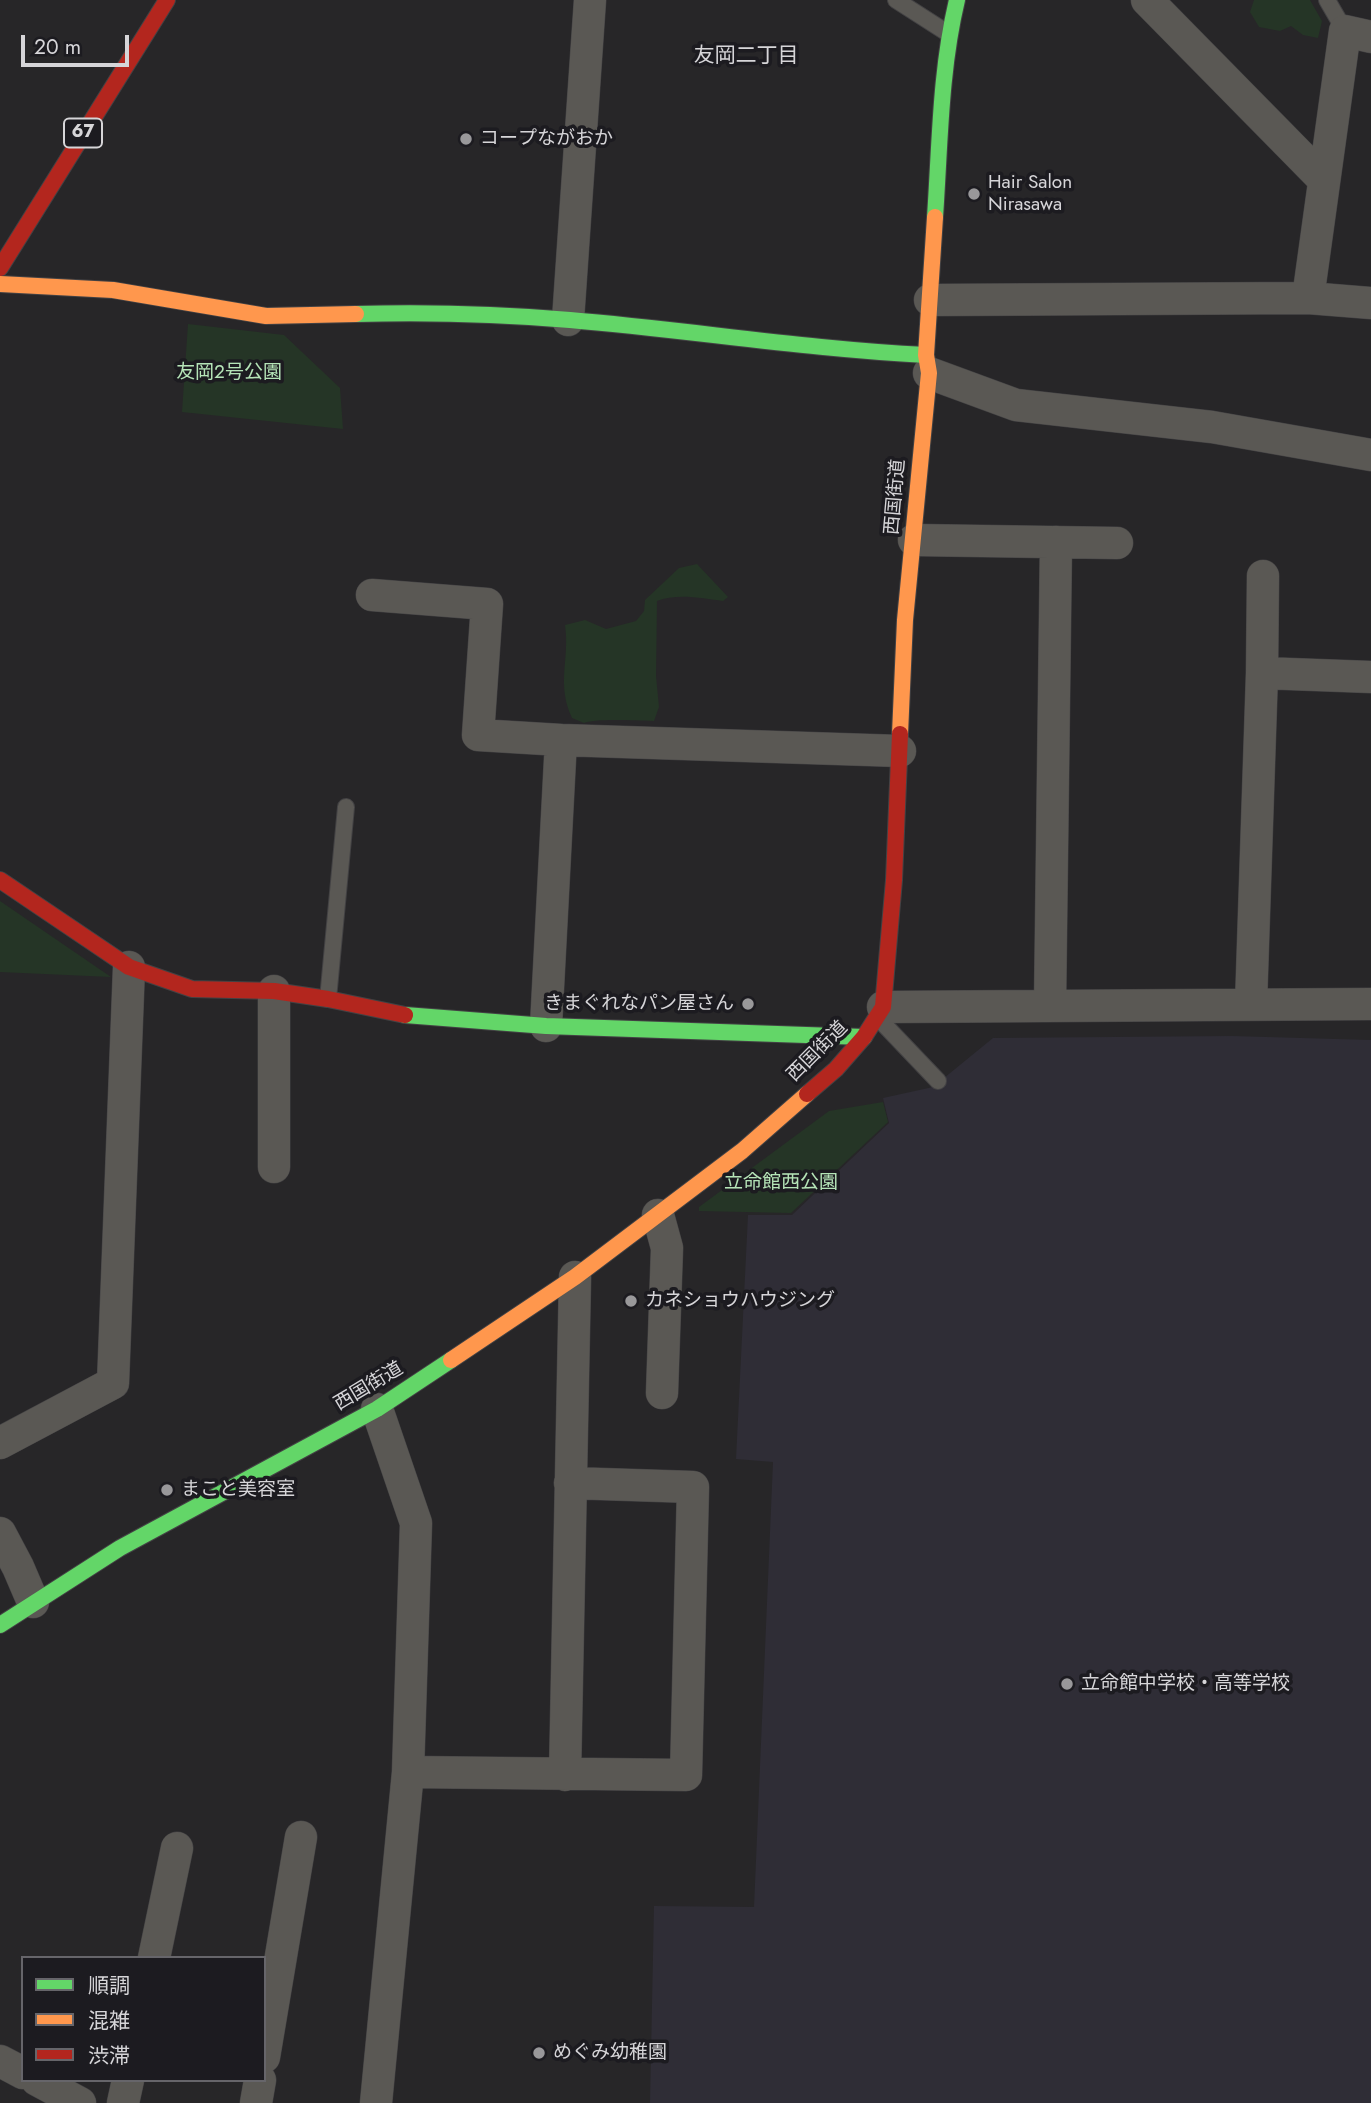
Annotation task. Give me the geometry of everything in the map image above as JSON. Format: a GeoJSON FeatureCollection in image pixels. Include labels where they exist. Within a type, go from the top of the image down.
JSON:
{"type":"FeatureCollection","features":[{"type":"Feature","properties":{"kind":"street","name":"67"},"geometry":{"type":"LineString","coordinates":[[0,268],[167,0]]}},
{"type":"Feature","properties":{"kind":"street"},"geometry":{"type":"LineString","coordinates":[[568,320],[590,0]]}},
{"type":"Feature","properties":{"kind":"street","name":"西国街道"},"geometry":{"type":"LineString","coordinates":[[0,1625],[120,1548],[377,1409],[575,1277],[752,1142],[836,1069],[864,1037],[880,1012],[894,880],[905,621],[928,364],[949,34],[957,0]]}},
{"type":"Feature","properties":{"kind":"street"},"geometry":{"type":"LineString","coordinates":[[1147,0],[1324,180]]}},
{"type":"Feature","properties":{"kind":"street"},"geometry":{"type":"LineString","coordinates":[[1308,298],[1324,180],[1358,34]]}},
{"type":"Feature","properties":{"kind":"street"},"geometry":{"type":"LineString","coordinates":[[0,284],[113,290],[265,316],[394,313],[568,320],[865,352],[928,364],[1016,405],[1212,427],[1371,455]]}},
{"type":"Feature","properties":{"kind":"street"},"geometry":{"type":"LineString","coordinates":[[930,300],[1308,298],[1371,303]]}},
{"type":"Feature","properties":{"kind":"street"},"geometry":{"type":"LineString","coordinates":[[914,540],[1117,543]]}},
{"type":"Feature","properties":{"kind":"street"},"geometry":{"type":"LineString","coordinates":[[1050,1006],[1056,542]]}},
{"type":"Feature","properties":{"kind":"street"},"geometry":{"type":"LineString","coordinates":[[1251,1004],[1263,576]]}},
{"type":"Feature","properties":{"kind":"street"},"geometry":{"type":"LineString","coordinates":[[372,596],[487,604],[478,735],[900,751]]}},
{"type":"Feature","properties":{"kind":"street"},"geometry":{"type":"LineString","coordinates":[[1262,673],[1371,677]]}},
{"type":"Feature","properties":{"kind":"street"},"geometry":{"type":"LineString","coordinates":[[546,1026],[561,740]]}},
{"type":"Feature","properties":{"kind":"street"},"geometry":{"type":"LineString","coordinates":[[0,880],[129,967],[192,989],[274,991],[328,999],[406,1016],[546,1026],[864,1037]]}},
{"type":"Feature","properties":{"kind":"street"},"geometry":{"type":"LineString","coordinates":[[0,1443],[113,1383],[129,967]]}},
{"type":"Feature","properties":{"kind":"street"},"geometry":{"type":"LineString","coordinates":[[274,991],[274,1167]]}},
{"type":"Feature","properties":{"kind":"street"},"geometry":{"type":"LineString","coordinates":[[880,1012],[1050,1006],[1371,1004]]}},
{"type":"Feature","properties":{"kind":"street"},"geometry":{"type":"LineString","coordinates":[[658,1215],[667,1248],[662,1393]]}},
{"type":"Feature","properties":{"kind":"street"},"geometry":{"type":"LineString","coordinates":[[565,1775],[575,1277]]}},
{"type":"Feature","properties":{"kind":"street"},"geometry":{"type":"LineString","coordinates":[[376,2103],[408,1772],[416,1523],[377,1409]]}},
{"type":"Feature","properties":{"kind":"street"},"geometry":{"type":"LineString","coordinates":[[408,1772],[686,1774],[693,1487],[570,1483]]}},
{"type":"Feature","properties":{"kind":"street"},"geometry":{"type":"LineString","coordinates":[[0,1533],[33,1602]]}},
{"type":"Feature","properties":{"kind":"street"},"geometry":{"type":"LineString","coordinates":[[266,2045],[301,1838]]}},
{"type":"Feature","properties":{"kind":"street"},"geometry":{"type":"LineString","coordinates":[[154,1956],[177,1848]]}},
{"type":"Feature","properties":{"kind":"street"},"geometry":{"type":"LineString","coordinates":[[0,2061],[21,2076]]}},
{"type":"Feature","properties":{"kind":"street"},"geometry":{"type":"LineString","coordinates":[[123,2103],[128,2082]]}},
{"type":"Feature","properties":{"kind":"street"},"geometry":{"type":"LineString","coordinates":[[256,2103],[260,2082]]}},
{"type":"Feature","properties":{"kind":"street"},"geometry":{"type":"LineString","coordinates":[[34,2085],[80,2103]]}},
{"type":"Feature","properties":{"kind":"lane"},"geometry":{"type":"LineString","coordinates":[[896,0],[949,34]]}},
{"type":"Feature","properties":{"kind":"lane"},"geometry":{"type":"LineString","coordinates":[[1327,0],[1358,34]]}},
{"type":"Feature","properties":{"kind":"lane"},"geometry":{"type":"LineString","coordinates":[[328,999],[346,807]]}},
{"type":"Feature","properties":{"kind":"lane"},"geometry":{"type":"LineString","coordinates":[[880,1012],[938,1081]]}},
{"type":"Feature","properties":{"kind":"shaded area","name":"立命館中学校・高等学校"},"geometry":{"type":"Polygon","coordinates":[[[1232,1036],[1371,1040],[1371,2103],[650,2103],[654,1906],[754,1907],[773,1462],[736,1459],[748,1215],[792,1215],[889,1123],[883,1098],[933,1087],[993,1038],[1232,1036]]]}},
{"type":"Feature","properties":{"kind":"green space"},"geometry":{"type":"Polygon","coordinates":[[[1254,0],[1310,0],[1322,21],[1318,38],[1303,35],[1291,26],[1280,31],[1259,27],[1250,12],[1254,0]]]}},
{"type":"Feature","properties":{"kind":"green space","name":"友岡2号公園"},"geometry":{"type":"Polygon","coordinates":[[[188,324],[284,335],[340,388],[343,429],[182,412],[188,324]]]}},
{"type":"Feature","properties":{"kind":"green space"},"geometry":{"type":"Polygon","coordinates":[[[697,564],[728,597],[723,601],[681,597],[657,601],[656,676],[659,707],[654,721],[608,720],[584,723],[572,718],[564,682],[565,625],[585,620],[606,629],[636,621],[644,611],[645,600],[679,568],[697,564]]]}},
{"type":"Feature","properties":{"kind":"green space"},"geometry":{"type":"Polygon","coordinates":[[[0,901],[111,977],[0,972],[0,901]]]}},
{"type":"Feature","properties":{"kind":"green space","name":"立命館西公園"},"geometry":{"type":"Polygon","coordinates":[[[883,1102],[888,1122],[791,1213],[699,1211],[699,1207],[829,1111],[883,1102]]]}},
{"type":"Feature","properties":{"kind":"traffic: fast"},"geometry":{"type":"LineString","coordinates":[[935,217],[944,81],[957,0]]}},
{"type":"Feature","properties":{"kind":"traffic: fast"},"geometry":{"type":"LineString","coordinates":[[356,314],[463,314],[543,318],[926,355]]}},
{"type":"Feature","properties":{"kind":"traffic: fast"},"geometry":{"type":"LineString","coordinates":[[405,1015],[546,1026],[864,1037]]}},
{"type":"Feature","properties":{"kind":"traffic: fast"},"geometry":{"type":"LineString","coordinates":[[0,1625],[120,1548],[377,1409],[451,1360]]}},
{"type":"Feature","properties":{"kind":"traffic: slow"},"geometry":{"type":"LineString","coordinates":[[900,734],[905,620],[929,373],[926,355],[935,217]]}},
{"type":"Feature","properties":{"kind":"traffic: slow"},"geometry":{"type":"LineString","coordinates":[[0,284],[113,290],[266,316],[356,314]]}},
{"type":"Feature","properties":{"kind":"traffic: slow"},"geometry":{"type":"LineString","coordinates":[[451,1360],[575,1277],[742,1151],[807,1094]]}},
{"type":"Feature","properties":{"kind":"traffic: jam"},"geometry":{"type":"LineString","coordinates":[[0,268],[167,0]]}},
{"type":"Feature","properties":{"kind":"traffic: jam"},"geometry":{"type":"LineString","coordinates":[[807,1094],[836,1069],[864,1037],[883,1007],[894,880],[900,734]]}},
{"type":"Feature","properties":{"kind":"traffic: jam"},"geometry":{"type":"LineString","coordinates":[[0,880],[129,967],[192,989],[274,991],[405,1015]]}},
{"type":"Feature","properties":{"kind":"place","name":"コープながおか"},"geometry":{"type":"Point","coordinates":[466,139]}},
{"type":"Feature","properties":{"kind":"place","name":"Hair Salon Nirasawa"},"geometry":{"type":"Point","coordinates":[974,194]}},
{"type":"Feature","properties":{"kind":"place","name":"きまぐれなパン屋さん"},"geometry":{"type":"Point","coordinates":[748,1004]}},
{"type":"Feature","properties":{"kind":"place","name":"カネショウハウジング"},"geometry":{"type":"Point","coordinates":[631,1301]}},
{"type":"Feature","properties":{"kind":"place","name":"まこと美容室"},"geometry":{"type":"Point","coordinates":[167,1490]}},
{"type":"Feature","properties":{"kind":"place","name":"立命館中学校・高等学校"},"geometry":{"type":"Point","coordinates":[1067,1684]}},
{"type":"Feature","properties":{"kind":"place","name":"めぐみ幼稚園"},"geometry":{"type":"Point","coordinates":[539,2053]}},
{"type":"Feature","properties":{"kind":"district","name":"友岡二丁目"},"geometry":{"type":"Point","coordinates":[746,57]}}]}
